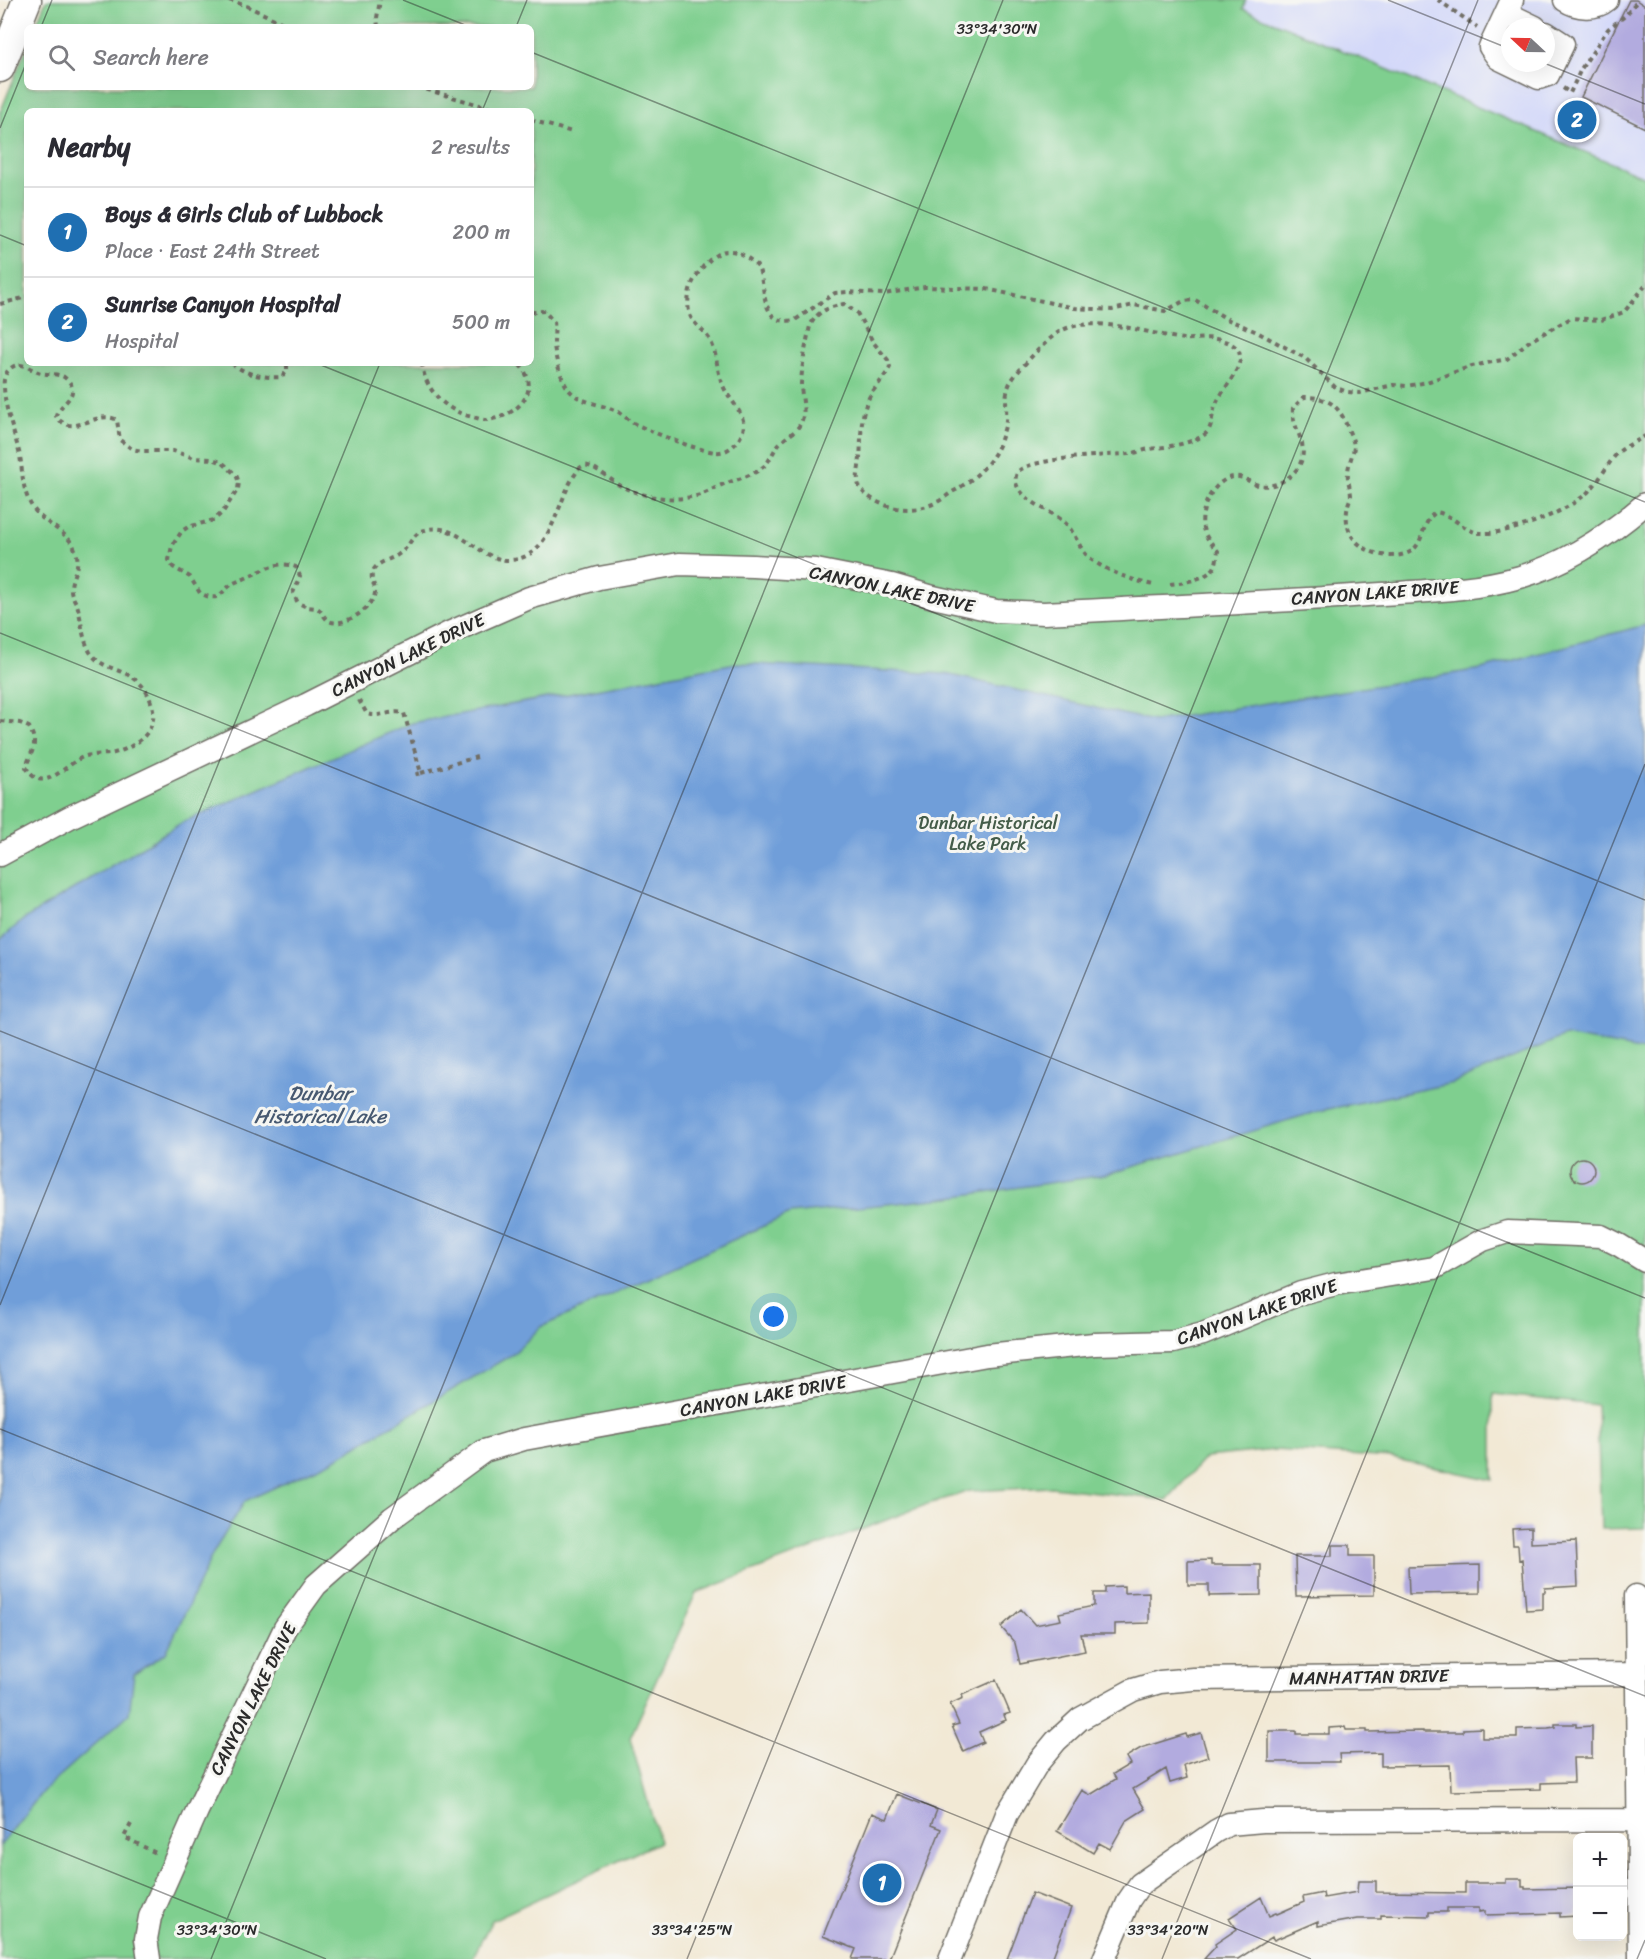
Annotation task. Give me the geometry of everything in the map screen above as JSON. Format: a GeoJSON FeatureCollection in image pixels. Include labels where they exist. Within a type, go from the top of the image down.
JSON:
{"type":"FeatureCollection","features":[{"type":"Feature","properties":{"kind":"main road"},"geometry":{"type":"LineString","coordinates":[[0,68],[27,0]]}},
{"type":"Feature","properties":{"kind":"street"},"geometry":{"type":"LineString","coordinates":[[1565,0],[1570,4],[1588,7],[1607,0]]}},
{"type":"Feature","properties":{"kind":"street"},"geometry":{"type":"LineString","coordinates":[[1509,6],[1524,18]]}},
{"type":"Feature","properties":{"kind":"street"},"geometry":{"type":"LineString","coordinates":[[1501,23],[1490,47],[1501,59]]}},
{"type":"Feature","properties":{"kind":"street"},"geometry":{"type":"LineString","coordinates":[[1555,39],[1563,44],[1555,61]]}},
{"type":"Feature","properties":{"kind":"street"},"geometry":{"type":"LineString","coordinates":[[1527,72],[1539,78],[1548,75],[1549,72]]}},
{"type":"Feature","properties":{"kind":"street","name":"CANYON LAKE DRIVE"},"geometry":{"type":"LineString","coordinates":[[0,855],[70,818],[449,633],[529,598],[599,578],[679,564],[816,570],[892,585],[996,611],[1044,613],[1332,597],[1487,586],[1522,576],[1569,559],[1618,527],[1645,504]]}},
{"type":"Feature","properties":{"kind":"street","name":"CANYON LAKE DRIVE"},"geometry":{"type":"LineString","coordinates":[[149,1959],[146,1939],[150,1917],[197,1811],[285,1628],[316,1585],[350,1554],[393,1518],[484,1451],[524,1439],[987,1355],[1094,1344],[1173,1342],[1203,1334],[1301,1293],[1336,1284],[1434,1268],[1482,1240],[1507,1232],[1601,1236],[1645,1261]]}},
{"type":"Feature","properties":{"kind":"street"},"geometry":{"type":"LineString","coordinates":[[1639,1601],[1641,1642],[1640,1959]]}},
{"type":"Feature","properties":{"kind":"street","name":"MANHATTAN DRIVE"},"geometry":{"type":"LineString","coordinates":[[950,1959],[1007,1814],[1037,1764],[1056,1741],[1080,1719],[1133,1690],[1160,1682],[1193,1679],[1640,1682]]}},
{"type":"Feature","properties":{"kind":"street"},"geometry":{"type":"LineString","coordinates":[[1104,1959],[1129,1900],[1140,1884],[1229,1824],[1263,1821],[1639,1820]]}},
{"type":"Feature","properties":{"kind":"path"},"geometry":{"type":"LineString","coordinates":[[229,0],[285,24]]}},
{"type":"Feature","properties":{"kind":"path"},"geometry":{"type":"LineString","coordinates":[[378,24],[380,0]]}},
{"type":"Feature","properties":{"kind":"path"},"geometry":{"type":"LineString","coordinates":[[1438,0],[1483,32]]}},
{"type":"Feature","properties":{"kind":"path"},"geometry":{"type":"LineString","coordinates":[[1562,87],[1570,93],[1581,69],[1608,29],[1625,16],[1638,0]]}},
{"type":"Feature","properties":{"kind":"path"},"geometry":{"type":"LineString","coordinates":[[428,90],[490,108]]}},
{"type":"Feature","properties":{"kind":"path"},"geometry":{"type":"LineString","coordinates":[[534,121],[572,132]]}},
{"type":"Feature","properties":{"kind":"path"},"geometry":{"type":"LineString","coordinates":[[534,312],[544,311],[554,321],[554,346],[558,362],[570,391],[576,396],[620,413],[634,423],[683,443],[716,452],[729,449],[736,444],[741,436],[742,413],[727,395],[722,384],[713,344],[691,317],[688,309],[695,278],[718,253],[725,250],[736,251],[758,267],[768,310],[778,320],[795,320],[836,293],[884,294],[925,288],[986,290],[1075,308],[1112,310],[1134,305],[1165,311],[1184,302],[1195,300],[1229,320],[1305,358],[1336,388],[1360,393],[1393,385],[1407,386],[1426,382],[1472,366],[1507,359],[1528,342],[1571,318],[1601,320],[1624,312],[1645,286]]}},
{"type":"Feature","properties":{"kind":"path"},"geometry":{"type":"LineString","coordinates":[[0,304],[24,298]]}},
{"type":"Feature","properties":{"kind":"path"},"geometry":{"type":"LineString","coordinates":[[26,366],[42,374],[58,375],[69,382],[72,387],[70,397],[57,411],[56,416],[64,424],[78,425],[105,417],[112,418],[117,420],[120,440],[132,449],[173,451],[194,458],[213,459],[223,463],[236,475],[239,482],[238,489],[223,512],[214,520],[188,527],[182,531],[172,546],[169,560],[173,567],[190,577],[200,593],[213,598],[219,596],[232,584],[270,566],[290,564],[296,567],[300,576],[293,593],[298,603],[317,608],[333,622],[355,616],[368,608],[375,592],[372,580],[374,568],[398,555],[416,534],[426,529],[453,533],[498,558],[517,558],[537,549],[552,525],[568,486],[579,468],[586,465],[592,466],[621,487],[639,494],[658,497],[699,495],[763,467],[783,439],[799,428],[803,418],[801,381],[810,326],[814,318],[822,311],[833,307],[844,304],[857,313],[873,342],[888,360],[890,368],[870,395],[862,412],[861,446],[856,479],[860,489],[878,502],[907,509],[938,502],[978,475],[1000,442],[1006,423],[1006,400],[1010,383],[1048,339],[1061,330],[1074,326],[1096,325],[1142,329],[1184,339],[1216,339],[1234,348],[1240,355],[1241,363],[1239,370],[1216,402],[1214,421],[1207,433],[1190,442],[1131,453],[1097,454],[1032,463],[1023,467],[1016,478],[1020,491],[1029,500],[1062,520],[1069,527],[1086,555],[1119,574],[1155,586]]}},
{"type":"Feature","properties":{"kind":"path"},"geometry":{"type":"LineString","coordinates":[[0,721],[20,723],[29,727],[35,742],[34,750],[26,766],[29,772],[38,778],[45,779],[54,777],[75,760],[85,756],[111,753],[138,742],[145,736],[153,720],[151,701],[135,679],[122,670],[104,664],[91,653],[83,635],[77,605],[71,591],[71,583],[78,567],[76,550],[65,533],[45,521],[26,496],[20,455],[3,387],[7,372],[17,365],[24,366]]}},
{"type":"Feature","properties":{"kind":"path"},"geometry":{"type":"LineString","coordinates":[[236,366],[273,378],[282,377],[287,366]]}},
{"type":"Feature","properties":{"kind":"path"},"geometry":{"type":"LineString","coordinates":[[423,366],[425,379],[448,408],[460,415],[486,420],[508,413],[520,406],[527,397],[529,385],[526,372],[521,366]]}},
{"type":"Feature","properties":{"kind":"path"},"geometry":{"type":"LineString","coordinates":[[1166,584],[1188,582],[1211,572],[1216,566],[1218,551],[1206,535],[1203,526],[1207,499],[1217,486],[1229,478],[1239,477],[1268,486],[1290,477],[1302,457],[1303,444],[1292,417],[1293,408],[1304,398],[1316,397],[1331,403],[1339,409],[1346,423],[1354,446],[1347,475],[1351,497],[1348,505],[1348,529],[1353,540],[1382,555],[1398,556],[1412,550],[1429,517],[1436,512],[1447,513],[1470,530],[1480,533],[1527,525],[1580,500],[1596,484],[1621,450],[1645,436]]}},
{"type":"Feature","properties":{"kind":"path"},"geometry":{"type":"LineString","coordinates":[[353,681],[361,707],[367,714],[375,716],[396,711],[404,713],[421,773]]}},
{"type":"Feature","properties":{"kind":"path"},"geometry":{"type":"LineString","coordinates":[[413,775],[477,757]]}},
{"type":"Feature","properties":{"kind":"path"},"geometry":{"type":"LineString","coordinates":[[130,1824],[124,1837],[156,1853],[155,1863]]}},
{"type":"Feature","properties":{"kind":"shaded area"},"geometry":{"type":"Polygon","coordinates":[[[1246,0],[1645,0],[1645,177],[1243,9],[1246,0]]]}},
{"type":"Feature","properties":{"kind":"green space","name":"Dunbar Historical Lake Park"},"geometry":{"type":"Polygon","coordinates":[[[46,0],[1246,0],[1243,9],[1645,177],[1645,1528],[1601,1529],[1597,1405],[1493,1394],[1493,1480],[1391,1458],[1275,1450],[1206,1457],[1167,1500],[1052,1487],[970,1491],[928,1504],[696,1593],[630,1738],[659,1842],[492,1920],[472,1959],[0,1959],[0,113],[24,53],[24,90],[534,90],[534,24],[36,24],[46,0]]]}},
{"type":"Feature","properties":{"kind":"water","name":"Dunbar Historical Lake"},"geometry":{"type":"Polygon","coordinates":[[[1645,625],[1645,1051],[1565,1036],[1453,1083],[1319,1111],[1105,1175],[936,1199],[790,1214],[541,1327],[513,1354],[332,1461],[245,1501],[213,1553],[166,1653],[134,1674],[129,1714],[43,1791],[0,1846],[0,940],[24,919],[183,822],[412,723],[736,663],[946,674],[1154,721],[1481,669],[1645,625]]]}},
{"type":"Feature","properties":{"kind":"building"},"geometry":{"type":"Polygon","coordinates":[[[1629,0],[1636,0],[1645,6],[1645,128],[1581,97],[1629,0]]]}},
{"type":"Feature","properties":{"kind":"building"},"geometry":{"type":"Polygon","coordinates":[[[1582,1158],[1591,1161],[1594,1170],[1591,1179],[1582,1182],[1573,1179],[1570,1170],[1573,1161],[1582,1158]]]}},
{"type":"Feature","properties":{"kind":"building"},"geometry":{"type":"Polygon","coordinates":[[[1531,1528],[1531,1543],[1576,1541],[1578,1586],[1545,1588],[1543,1609],[1526,1610],[1522,1559],[1519,1560],[1518,1545],[1513,1545],[1512,1529],[1531,1528]]]}},
{"type":"Feature","properties":{"kind":"building"},"geometry":{"type":"Polygon","coordinates":[[[1332,1545],[1350,1545],[1350,1556],[1374,1556],[1374,1595],[1296,1596],[1295,1556],[1332,1556],[1332,1545]]]}},
{"type":"Feature","properties":{"kind":"building"},"geometry":{"type":"Polygon","coordinates":[[[1211,1560],[1211,1565],[1261,1565],[1261,1595],[1209,1596],[1209,1585],[1188,1585],[1188,1561],[1211,1560]]]}},
{"type":"Feature","properties":{"kind":"building"},"geometry":{"type":"Polygon","coordinates":[[[1480,1565],[1480,1593],[1409,1594],[1408,1567],[1480,1565]]]}},
{"type":"Feature","properties":{"kind":"building"},"geometry":{"type":"Polygon","coordinates":[[[1124,1586],[1124,1593],[1149,1592],[1149,1623],[1115,1624],[1115,1634],[1081,1634],[1085,1651],[1020,1664],[1015,1643],[1001,1627],[1021,1609],[1035,1625],[1061,1620],[1059,1613],[1094,1606],[1094,1593],[1105,1593],[1105,1587],[1124,1586]]]}},
{"type":"Feature","properties":{"kind":"building"},"geometry":{"type":"Polygon","coordinates":[[[996,1680],[1010,1713],[1004,1715],[1006,1720],[979,1732],[983,1742],[963,1751],[952,1726],[959,1724],[950,1704],[963,1698],[962,1695],[996,1680]]]}},
{"type":"Feature","properties":{"kind":"building"},"geometry":{"type":"Polygon","coordinates":[[[1555,1724],[1576,1724],[1576,1727],[1592,1726],[1592,1758],[1573,1758],[1574,1782],[1541,1783],[1541,1789],[1451,1791],[1450,1765],[1381,1766],[1381,1753],[1339,1754],[1340,1762],[1269,1762],[1269,1731],[1329,1734],[1329,1728],[1345,1727],[1346,1730],[1367,1730],[1367,1732],[1463,1732],[1463,1729],[1482,1728],[1482,1738],[1517,1738],[1517,1729],[1548,1728],[1555,1727],[1555,1724]]]}},
{"type":"Feature","properties":{"kind":"building"},"geometry":{"type":"Polygon","coordinates":[[[1201,1733],[1208,1757],[1184,1765],[1187,1778],[1170,1783],[1166,1769],[1133,1789],[1145,1809],[1126,1821],[1110,1849],[1099,1843],[1093,1853],[1057,1831],[1082,1790],[1090,1795],[1116,1779],[1113,1774],[1130,1764],[1126,1757],[1141,1748],[1186,1734],[1187,1737],[1201,1733]]]}},
{"type":"Feature","properties":{"kind":"building"},"geometry":{"type":"Polygon","coordinates":[[[897,1794],[937,1810],[931,1825],[941,1829],[889,1959],[852,1959],[856,1949],[823,1936],[872,1813],[887,1819],[897,1794]]]}},
{"type":"Feature","properties":{"kind":"building"},"geometry":{"type":"Polygon","coordinates":[[[1506,1879],[1522,1879],[1522,1887],[1525,1889],[1573,1888],[1573,1916],[1560,1917],[1560,1913],[1485,1915],[1485,1911],[1479,1912],[1479,1908],[1447,1908],[1447,1912],[1429,1912],[1429,1916],[1381,1915],[1381,1919],[1357,1919],[1318,1926],[1318,1921],[1274,1940],[1272,1937],[1238,1959],[1204,1959],[1216,1946],[1215,1944],[1237,1929],[1229,1918],[1261,1897],[1269,1916],[1304,1902],[1303,1897],[1323,1893],[1324,1898],[1357,1892],[1358,1881],[1376,1881],[1376,1892],[1465,1893],[1465,1883],[1506,1883],[1506,1879]]]}},
{"type":"Feature","properties":{"kind":"building"},"geometry":{"type":"Polygon","coordinates":[[[1032,1893],[1071,1908],[1052,1959],[1007,1959],[1032,1893]]]}},
{"type":"Feature","properties":{"kind":"place","name":"Sunrise Canyon Hospital"},"geometry":{"type":"Point","coordinates":[1577,120]}},
{"type":"Feature","properties":{"kind":"place","name":"Boys & Girls Club of Lubbock"},"geometry":{"type":"Point","coordinates":[882,1883]}}]}
